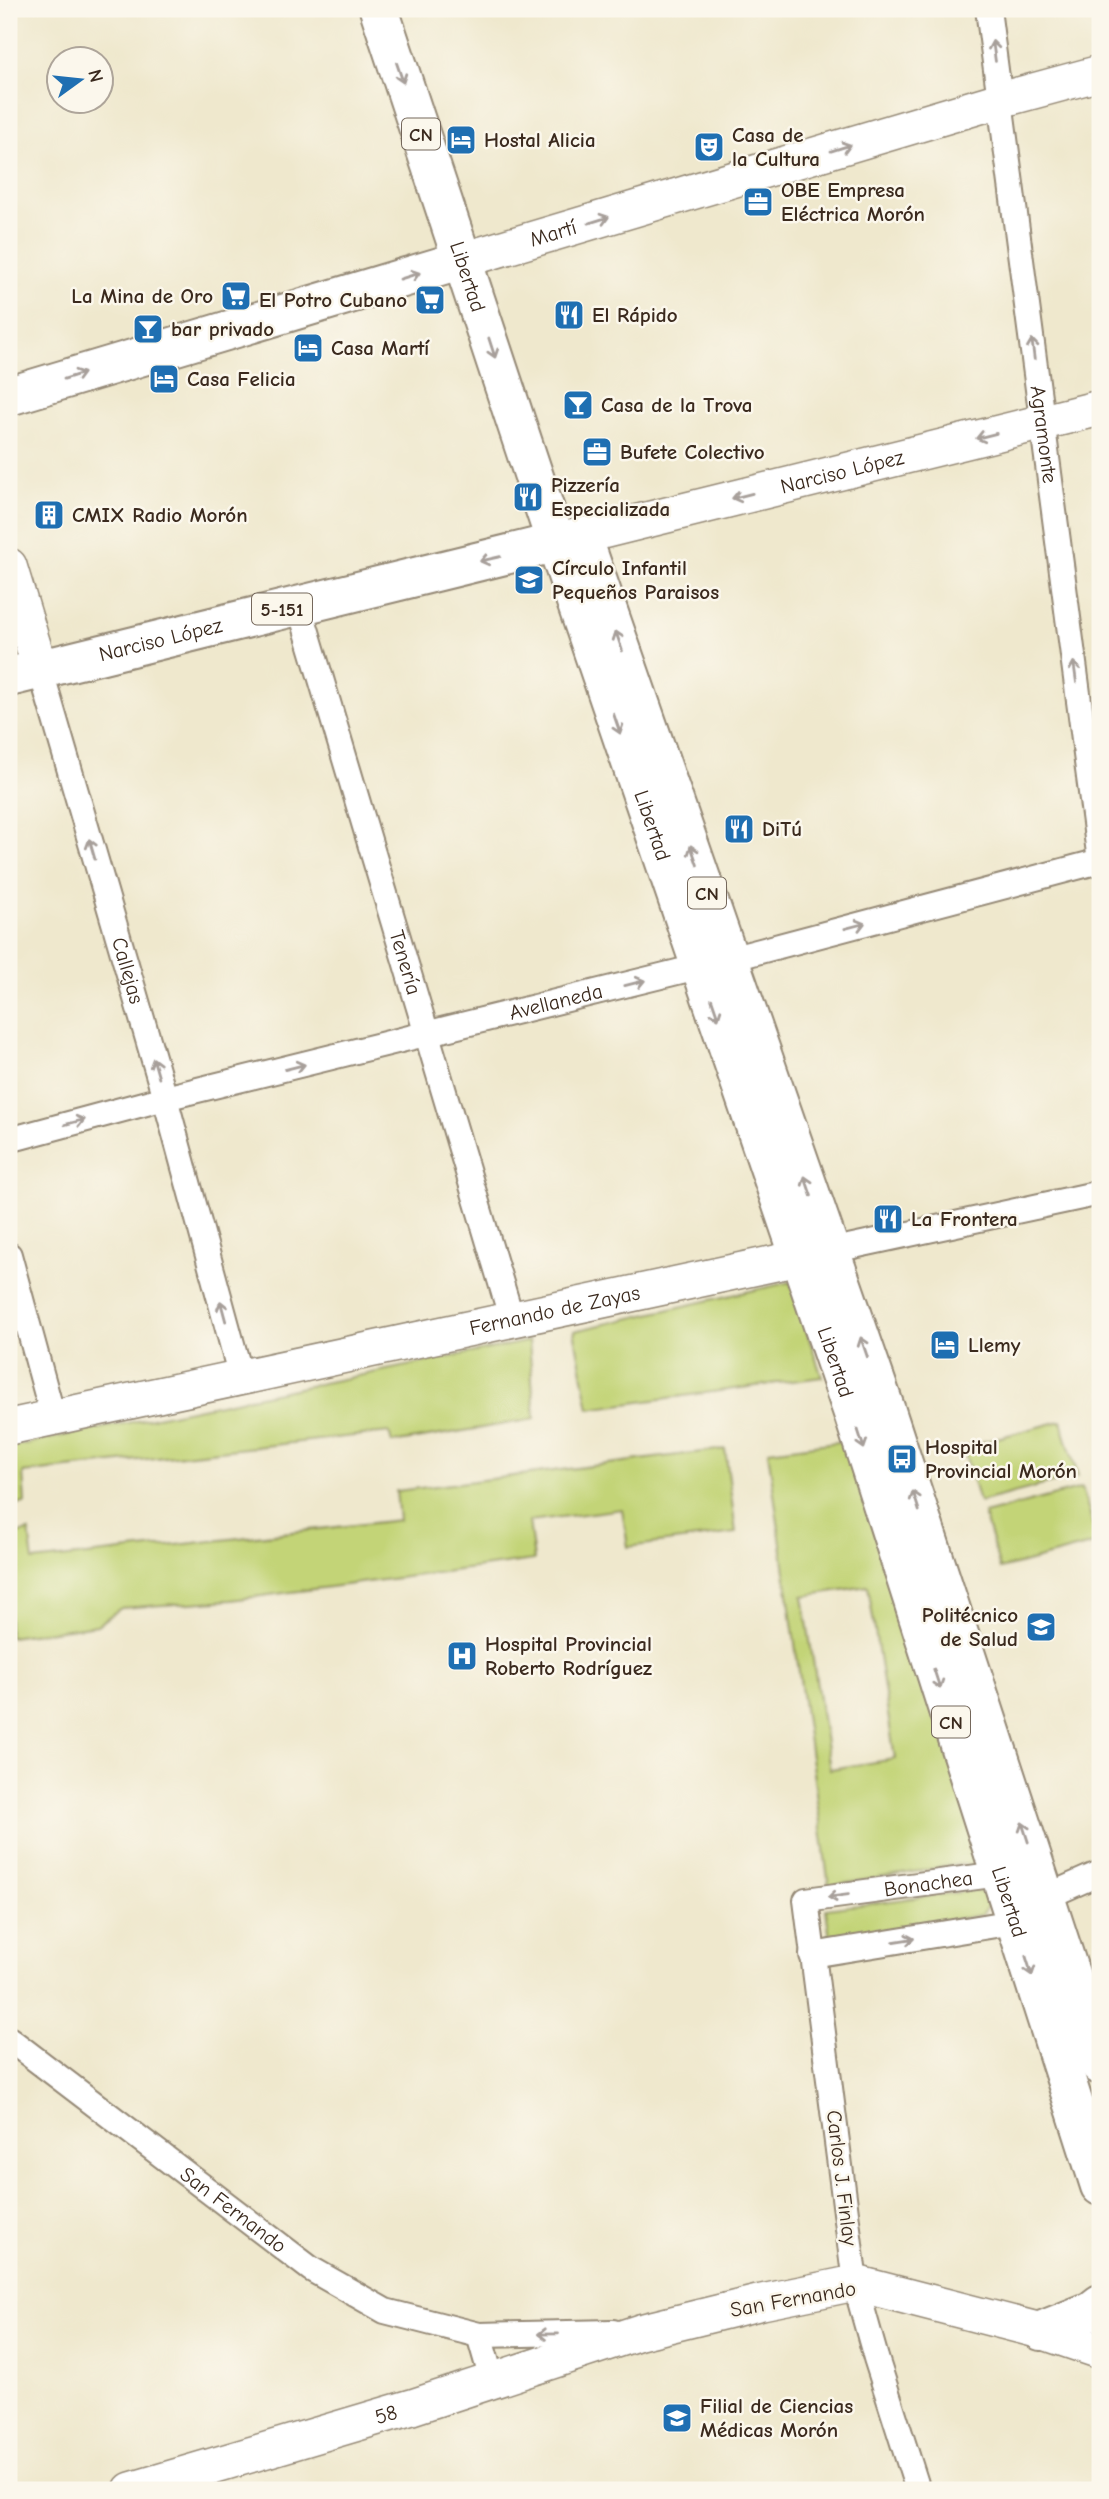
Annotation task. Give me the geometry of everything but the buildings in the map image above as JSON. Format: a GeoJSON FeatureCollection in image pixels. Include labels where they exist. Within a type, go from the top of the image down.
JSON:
{"type":"FeatureCollection","features":[{"type":"Feature","properties":{"kind":"main road","name":"Libertad"},"geometry":{"type":"LineString","coordinates":[[379,9],[463,260],[569,539],[815,1254],[886,1411],[1100,2065]]}},
{"type":"Feature","properties":{"kind":"main road","name":"Martí"},"geometry":{"type":"LineString","coordinates":[[9,396],[1000,100],[1100,73]]}},
{"type":"Feature","properties":{"kind":"main road","name":"Narciso López"},"geometry":{"type":"LineString","coordinates":[[24,673],[1100,408]]}},
{"type":"Feature","properties":{"kind":"main road","name":"Callejas"},"geometry":{"type":"LineString","coordinates":[[9,566],[24,673]]}},
{"type":"Feature","properties":{"kind":"main road","name":"Libertad"},"geometry":{"type":"LineString","coordinates":[[815,1254],[853,1416],[1100,2186]]}},
{"type":"Feature","properties":{"kind":"main road","name":"Fernando de Zayas"},"geometry":{"type":"LineString","coordinates":[[9,1427],[815,1254]]}},
{"type":"Feature","properties":{"kind":"main road","name":"San Fernando"},"geometry":{"type":"LineString","coordinates":[[640,2332],[762,2302],[855,2283],[1041,2331],[1100,2351]]}},
{"type":"Feature","properties":{"kind":"main road"},"geometry":{"type":"LineString","coordinates":[[1041,2331],[1100,2305]]}},
{"type":"Feature","properties":{"kind":"main road","name":"58"},"geometry":{"type":"LineString","coordinates":[[131,2490],[412,2407],[640,2332]]}},
{"type":"Feature","properties":{"kind":"street","name":"Agramonte"},"geometry":{"type":"LineString","coordinates":[[988,9],[1100,861]]}},
{"type":"Feature","properties":{"kind":"street","name":"Tenería"},"geometry":{"type":"LineString","coordinates":[[299,605],[512,1320]]}},
{"type":"Feature","properties":{"kind":"street","name":"Callejas"},"geometry":{"type":"LineString","coordinates":[[24,673],[165,1098],[241,1377]]}},
{"type":"Feature","properties":{"kind":"street","name":"Avellaneda"},"geometry":{"type":"LineString","coordinates":[[9,1139],[715,963],[1100,861]]}},
{"type":"Feature","properties":{"kind":"street","name":"Fernando de Zayas"},"geometry":{"type":"LineString","coordinates":[[815,1254],[1100,1193]]}},
{"type":"Feature","properties":{"kind":"street"},"geometry":{"type":"LineString","coordinates":[[9,1255],[52,1417]]}},
{"type":"Feature","properties":{"kind":"street"},"geometry":{"type":"LineString","coordinates":[[813,1955],[1014,1922],[1046,1897],[1100,1873]]}},
{"type":"Feature","properties":{"kind":"street","name":"Bonachea"},"geometry":{"type":"LineString","coordinates":[[806,1900],[999,1874],[1046,1897]]}},
{"type":"Feature","properties":{"kind":"street","name":"Carlos J. Finlay"},"geometry":{"type":"LineString","coordinates":[[806,1900],[855,2283],[918,2490]]}},
{"type":"Feature","properties":{"kind":"street","name":"San Fernando"},"geometry":{"type":"LineString","coordinates":[[9,2039],[311,2269],[385,2311],[479,2335],[640,2332]]}},
{"type":"Feature","properties":{"kind":"street"},"geometry":{"type":"LineString","coordinates":[[479,2335],[492,2381]]}},
{"type":"Feature","properties":{"kind":"green space"},"geometry":{"type":"Polygon","coordinates":[[[790,1282],[822,1377],[589,1409],[574,1331],[790,1282]]]}},
{"type":"Feature","properties":{"kind":"green space"},"geometry":{"type":"Polygon","coordinates":[[[529,1341],[535,1419],[392,1443],[389,1432],[23,1473],[25,1503],[9,1506],[9,1447],[529,1341]]]}},
{"type":"Feature","properties":{"kind":"green space"},"geometry":{"type":"Polygon","coordinates":[[[1061,1421],[1078,1476],[979,1502],[963,1447],[1061,1421]]]}},
{"type":"Feature","properties":{"kind":"green space"},"geometry":{"type":"Polygon","coordinates":[[[844,1441],[985,1867],[961,1864],[829,1886],[768,1451],[844,1441]],[[868,1586],[803,1596],[830,1769],[895,1759],[868,1586]]]}},
{"type":"Feature","properties":{"kind":"green space"},"geometry":{"type":"Polygon","coordinates":[[[725,1449],[736,1533],[628,1547],[622,1509],[529,1521],[534,1560],[231,1600],[121,1608],[97,1625],[9,1637],[9,1535],[29,1531],[33,1561],[399,1520],[396,1491],[725,1449]]]}},
{"type":"Feature","properties":{"kind":"green space"},"geometry":{"type":"Polygon","coordinates":[[[1082,1488],[1098,1543],[1000,1569],[984,1514],[1082,1488]]]}},
{"type":"Feature","properties":{"kind":"green space"},"geometry":{"type":"Polygon","coordinates":[[[977,1890],[985,1894],[988,1905],[982,1915],[830,1939],[826,1909],[977,1890]]]}},
{"type":"Feature","properties":{"kind":"place","name":"Hostal Alicia"},"geometry":{"type":"Point","coordinates":[461,140]}},
{"type":"Feature","properties":{"kind":"place","name":"Casa de la Cultura"},"geometry":{"type":"Point","coordinates":[709,147]}},
{"type":"Feature","properties":{"kind":"place","name":"OBE Empresa Eléctrica Morón"},"geometry":{"type":"Point","coordinates":[758,202]}},
{"type":"Feature","properties":{"kind":"place","name":"La Mina de Oro"},"geometry":{"type":"Point","coordinates":[236,296]}},
{"type":"Feature","properties":{"kind":"place","name":"El Potro Cubano"},"geometry":{"type":"Point","coordinates":[430,300]}},
{"type":"Feature","properties":{"kind":"place","name":"El Rápido"},"geometry":{"type":"Point","coordinates":[569,315]}},
{"type":"Feature","properties":{"kind":"place","name":"bar privado"},"geometry":{"type":"Point","coordinates":[148,329]}},
{"type":"Feature","properties":{"kind":"place","name":"Casa Martí"},"geometry":{"type":"Point","coordinates":[308,348]}},
{"type":"Feature","properties":{"kind":"place","name":"Casa Felicia"},"geometry":{"type":"Point","coordinates":[164,379]}},
{"type":"Feature","properties":{"kind":"place","name":"Casa de la Trova"},"geometry":{"type":"Point","coordinates":[578,405]}},
{"type":"Feature","properties":{"kind":"place","name":"Bufete Colectivo"},"geometry":{"type":"Point","coordinates":[597,452]}},
{"type":"Feature","properties":{"kind":"place","name":"Pizzería Especializada"},"geometry":{"type":"Point","coordinates":[528,497]}},
{"type":"Feature","properties":{"kind":"place","name":"CMIX Radio Morón"},"geometry":{"type":"Point","coordinates":[49,515]}},
{"type":"Feature","properties":{"kind":"place","name":"Círculo Infantil Pequeños Paraisos"},"geometry":{"type":"Point","coordinates":[529,580]}},
{"type":"Feature","properties":{"kind":"place","name":"DiTú"},"geometry":{"type":"Point","coordinates":[739,829]}},
{"type":"Feature","properties":{"kind":"place","name":"La Frontera"},"geometry":{"type":"Point","coordinates":[888,1219]}},
{"type":"Feature","properties":{"kind":"place","name":"Llemy"},"geometry":{"type":"Point","coordinates":[945,1345]}},
{"type":"Feature","properties":{"kind":"place","name":"Hospital Provincial Morón"},"geometry":{"type":"Point","coordinates":[902,1459]}},
{"type":"Feature","properties":{"kind":"place","name":"Politécnico de Salud"},"geometry":{"type":"Point","coordinates":[1041,1627]}},
{"type":"Feature","properties":{"kind":"place","name":"Hospital Provincial Roberto Rodríguez"},"geometry":{"type":"Point","coordinates":[462,1656]}},
{"type":"Feature","properties":{"kind":"place","name":"Filial de Ciencias Médicas Morón"},"geometry":{"type":"Point","coordinates":[677,2418]}}]}
